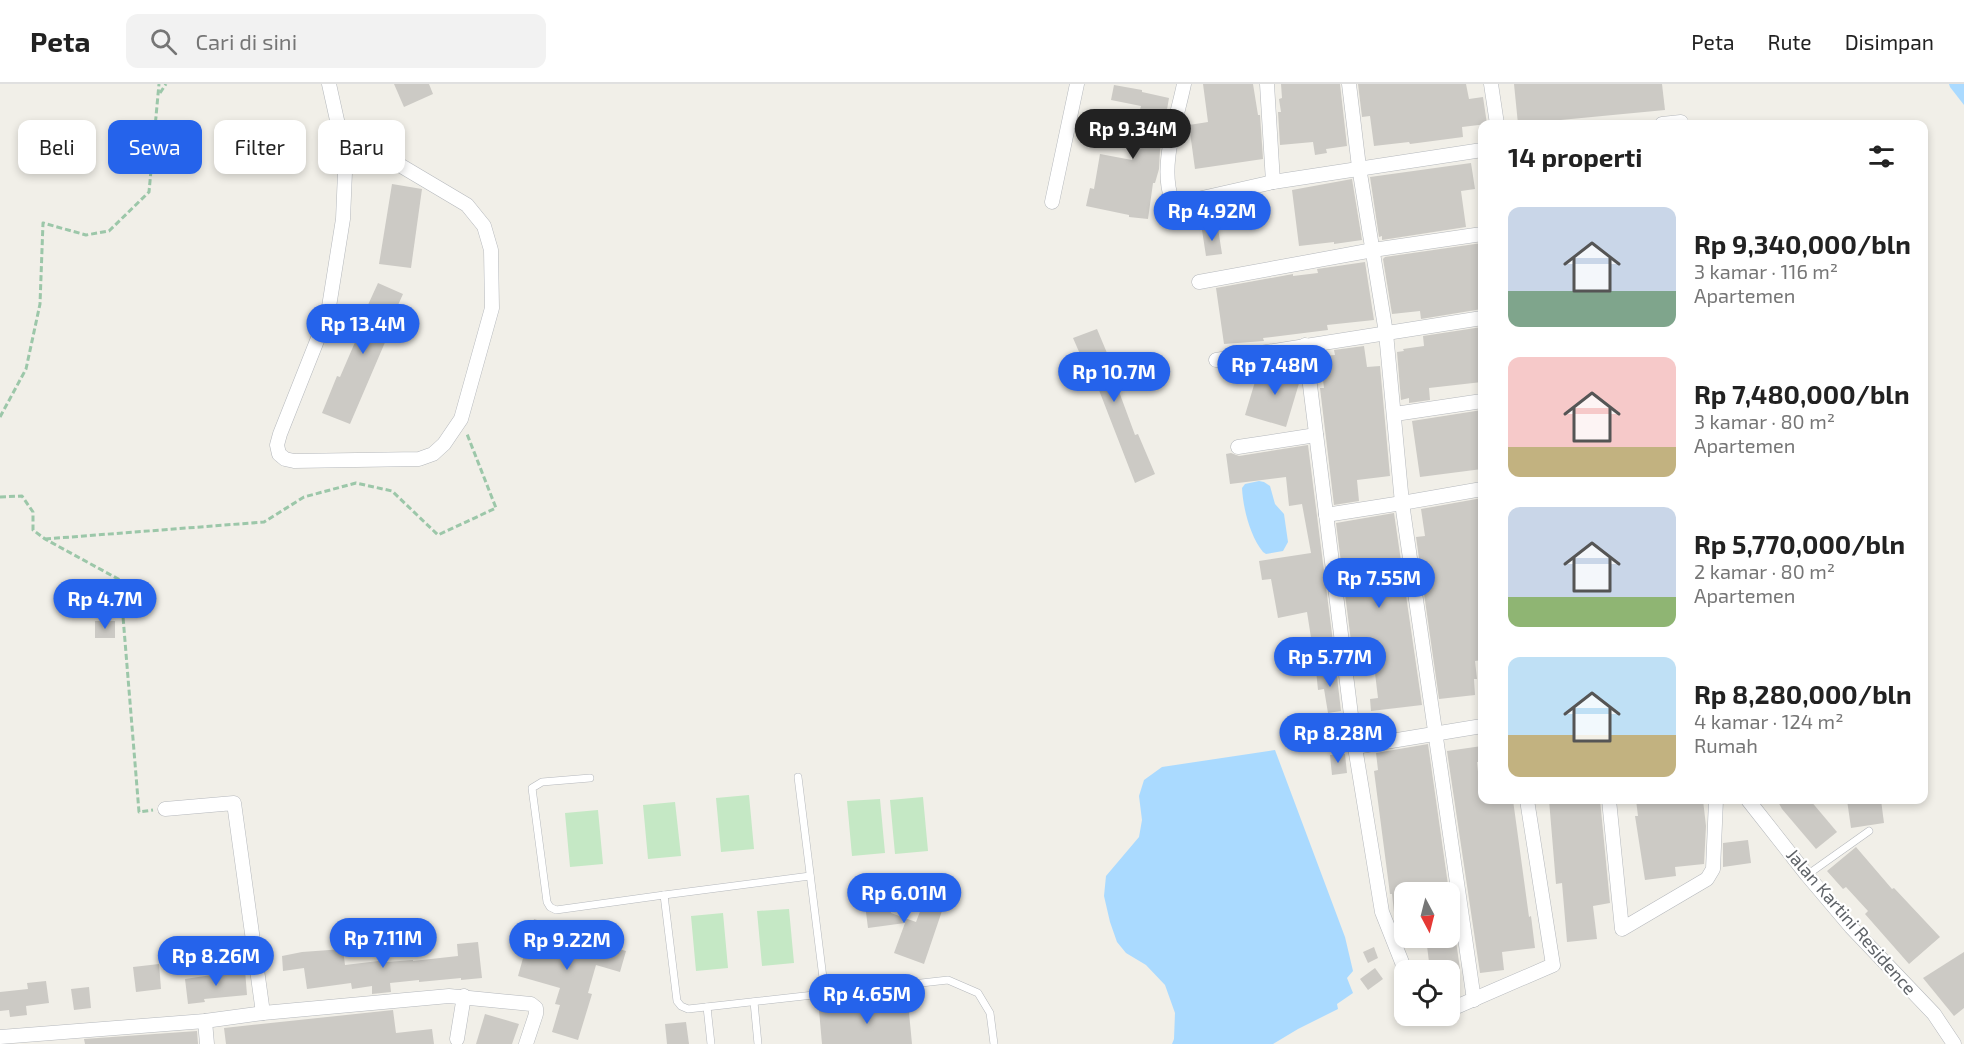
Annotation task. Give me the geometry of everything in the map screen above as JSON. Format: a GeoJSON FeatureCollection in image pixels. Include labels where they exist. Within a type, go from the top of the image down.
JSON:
{"type":"FeatureCollection","features":[{"type":"Feature","properties":{"kind":"street"},"geometry":{"type":"LineString","coordinates":[[329,84],[337,120]]}},
{"type":"Feature","properties":{"kind":"street"},"geometry":{"type":"LineString","coordinates":[[1052,202],[1077,84]]}},
{"type":"Feature","properties":{"kind":"street"},"geometry":{"type":"LineString","coordinates":[[1184,84],[1167,162],[1168,189],[1172,200],[1180,203],[1273,182],[1478,151]]}},
{"type":"Feature","properties":{"kind":"street"},"geometry":{"type":"LineString","coordinates":[[1267,84],[1273,182]]}},
{"type":"Feature","properties":{"kind":"street"},"geometry":{"type":"LineString","coordinates":[[1349,84],[1359,167],[1386,333],[1402,503],[1474,1000]]}},
{"type":"Feature","properties":{"kind":"street"},"geometry":{"type":"LineString","coordinates":[[1491,84],[1496,120]]}},
{"type":"Feature","properties":{"kind":"street"},"geometry":{"type":"LineString","coordinates":[[345,174],[343,219],[328,313],[277,445],[279,454],[285,459],[294,461],[419,459],[433,454],[444,444],[460,418],[492,308],[491,250],[484,226],[467,205],[405,168]]}},
{"type":"Feature","properties":{"kind":"street"},"geometry":{"type":"LineString","coordinates":[[1199,282],[1373,250],[1478,235]]}},
{"type":"Feature","properties":{"kind":"street"},"geometry":{"type":"LineString","coordinates":[[1216,360],[1478,319]]}},
{"type":"Feature","properties":{"kind":"street"},"geometry":{"type":"LineString","coordinates":[[1305,345],[1355,747],[1382,912],[1401,960]]}},
{"type":"Feature","properties":{"kind":"street"},"geometry":{"type":"LineString","coordinates":[[1395,414],[1478,402]]}},
{"type":"Feature","properties":{"kind":"street"},"geometry":{"type":"LineString","coordinates":[[1238,447],[1316,435]]}},
{"type":"Feature","properties":{"kind":"street"},"geometry":{"type":"LineString","coordinates":[[1326,514],[1478,490]]}},
{"type":"Feature","properties":{"kind":"street"},"geometry":{"type":"LineString","coordinates":[[1355,747],[1478,727]]}},
{"type":"Feature","properties":{"kind":"street"},"geometry":{"type":"LineString","coordinates":[[165,809],[234,803],[263,1013]]}},
{"type":"Feature","properties":{"kind":"street"},"geometry":{"type":"LineString","coordinates":[[1460,1006],[1553,964],[1528,804]]}},
{"type":"Feature","properties":{"kind":"street"},"geometry":{"type":"LineString","coordinates":[[1609,804],[1622,929],[1707,879],[1713,869],[1716,804]]}},
{"type":"Feature","properties":{"kind":"street","name":"Jalan Kartini Residence"},"geometry":{"type":"LineString","coordinates":[[1751,804],[1851,927],[1934,1014],[1954,1044]]}},
{"type":"Feature","properties":{"kind":"street"},"geometry":{"type":"LineString","coordinates":[[457,1039],[464,996]]}},
{"type":"Feature","properties":{"kind":"street"},"geometry":{"type":"LineString","coordinates":[[0,1037],[205,1022],[263,1013],[464,996],[534,1006],[536,1014],[526,1044]]}},
{"type":"Feature","properties":{"kind":"street"},"geometry":{"type":"LineString","coordinates":[[205,1022],[207,1044]]}},
{"type":"Feature","properties":{"kind":"lane"},"geometry":{"type":"LineString","coordinates":[[798,777],[825,994]]}},
{"type":"Feature","properties":{"kind":"lane"},"geometry":{"type":"LineString","coordinates":[[590,778],[542,782],[532,788],[546,897],[550,907],[556,910],[810,876]]}},
{"type":"Feature","properties":{"kind":"lane"},"geometry":{"type":"LineString","coordinates":[[1807,875],[1869,831]]}},
{"type":"Feature","properties":{"kind":"lane"},"geometry":{"type":"LineString","coordinates":[[664,895],[677,1000],[681,1006],[688,1009],[948,980],[978,993],[990,1013],[994,1044]]}},
{"type":"Feature","properties":{"kind":"lane"},"geometry":{"type":"LineString","coordinates":[[754,1002],[758,1044]]}},
{"type":"Feature","properties":{"kind":"lane"},"geometry":{"type":"LineString","coordinates":[[707,1007],[711,1044]]}},
{"type":"Feature","properties":{"kind":"path"},"geometry":{"type":"LineString","coordinates":[[0,417],[26,369],[40,304],[43,223],[86,236],[109,231],[149,192],[159,84]]}},
{"type":"Feature","properties":{"kind":"path"},"geometry":{"type":"LineString","coordinates":[[158,95],[165,84]]}},
{"type":"Feature","properties":{"kind":"path"},"geometry":{"type":"LineString","coordinates":[[45,539],[264,522],[304,497],[356,483],[392,491],[438,535],[496,508],[460,418]]}},
{"type":"Feature","properties":{"kind":"path"},"geometry":{"type":"LineString","coordinates":[[0,497],[22,496],[33,512],[33,530],[45,539],[120,580],[139,812],[165,809]]}},
{"type":"Feature","properties":{"kind":"green space"},"geometry":{"type":"Polygon","coordinates":[[[749,795],[754,849],[721,852],[716,798],[749,795]]]}},
{"type":"Feature","properties":{"kind":"green space"},"geometry":{"type":"Polygon","coordinates":[[[923,797],[928,851],[895,854],[890,800],[923,797]]]}},
{"type":"Feature","properties":{"kind":"green space"},"geometry":{"type":"Polygon","coordinates":[[[880,799],[885,853],[852,856],[847,801],[880,799]]]}},
{"type":"Feature","properties":{"kind":"green space"},"geometry":{"type":"Polygon","coordinates":[[[675,802],[681,856],[648,859],[643,805],[675,802]]]}},
{"type":"Feature","properties":{"kind":"green space"},"geometry":{"type":"Polygon","coordinates":[[[598,810],[603,864],[570,867],[565,813],[598,810]]]}},
{"type":"Feature","properties":{"kind":"green space"},"geometry":{"type":"Polygon","coordinates":[[[789,909],[794,963],[762,966],[757,911],[789,909]]]}},
{"type":"Feature","properties":{"kind":"green space"},"geometry":{"type":"Polygon","coordinates":[[[723,913],[728,968],[696,971],[691,916],[723,913]]]}},
{"type":"Feature","properties":{"kind":"water"},"geometry":{"type":"Polygon","coordinates":[[[1949,84],[1964,84],[1964,105],[1950,87],[1949,84]]]}},
{"type":"Feature","properties":{"kind":"water"},"geometry":{"type":"Polygon","coordinates":[[[1259,481],[1270,486],[1275,504],[1284,514],[1288,542],[1283,551],[1266,554],[1258,545],[1251,530],[1242,488],[1245,484],[1259,481]]]}},
{"type":"Feature","properties":{"kind":"water"},"geometry":{"type":"Polygon","coordinates":[[[1275,750],[1345,937],[1353,971],[1347,978],[1353,993],[1337,1004],[1338,1009],[1273,1044],[1172,1044],[1175,1013],[1165,985],[1146,965],[1126,953],[1117,942],[1104,896],[1106,876],[1139,837],[1142,820],[1139,796],[1144,780],[1162,767],[1275,750]]]}},
{"type":"Feature","properties":{"kind":"building"},"geometry":{"type":"Polygon","coordinates":[[[394,84],[429,84],[433,94],[404,107],[394,84]]]}},
{"type":"Feature","properties":{"kind":"building"},"geometry":{"type":"Polygon","coordinates":[[[1203,84],[1253,84],[1258,115],[1260,115],[1263,159],[1195,169],[1189,125],[1208,122],[1203,84]]]}},
{"type":"Feature","properties":{"kind":"building"},"geometry":{"type":"Polygon","coordinates":[[[1281,84],[1340,84],[1347,146],[1326,149],[1327,153],[1315,155],[1313,142],[1280,145],[1278,112],[1281,112],[1279,99],[1282,98],[1281,84]]]}},
{"type":"Feature","properties":{"kind":"building"},"geometry":{"type":"Polygon","coordinates":[[[1358,84],[1466,84],[1469,99],[1483,97],[1486,120],[1478,120],[1478,125],[1462,127],[1463,137],[1374,146],[1370,116],[1362,117],[1358,84]]]}},
{"type":"Feature","properties":{"kind":"building"},"geometry":{"type":"Polygon","coordinates":[[[1514,84],[1662,84],[1665,110],[1560,120],[1518,120],[1514,84]]]}},
{"type":"Feature","properties":{"kind":"building"},"geometry":{"type":"Polygon","coordinates":[[[1114,85],[1169,98],[1159,169],[1155,183],[1153,183],[1148,219],[1129,217],[1129,215],[1086,206],[1090,188],[1094,189],[1100,154],[1132,160],[1136,124],[1141,106],[1111,100],[1114,85]]]}},
{"type":"Feature","properties":{"kind":"building"},"geometry":{"type":"Polygon","coordinates":[[[1471,163],[1475,189],[1461,191],[1466,227],[1382,240],[1382,236],[1379,237],[1370,177],[1471,163]]]}},
{"type":"Feature","properties":{"kind":"building"},"geometry":{"type":"Polygon","coordinates":[[[1352,179],[1362,240],[1299,246],[1292,190],[1352,179]]]}},
{"type":"Feature","properties":{"kind":"building"},"geometry":{"type":"Polygon","coordinates":[[[392,184],[422,189],[411,268],[379,264],[392,184]]]}},
{"type":"Feature","properties":{"kind":"building"},"geometry":{"type":"Polygon","coordinates":[[[1218,228],[1222,254],[1206,256],[1202,230],[1218,228]]]}},
{"type":"Feature","properties":{"kind":"building"},"geometry":{"type":"Polygon","coordinates":[[[1478,244],[1478,310],[1421,319],[1420,311],[1392,314],[1383,259],[1478,244]]]}},
{"type":"Feature","properties":{"kind":"building"},"geometry":{"type":"Polygon","coordinates":[[[1365,262],[1374,320],[1327,325],[1328,330],[1263,338],[1264,341],[1224,344],[1216,288],[1293,274],[1293,276],[1318,273],[1317,269],[1365,262]]]}},
{"type":"Feature","properties":{"kind":"building"},"geometry":{"type":"Polygon","coordinates":[[[378,283],[403,294],[350,424],[322,413],[365,319],[362,318],[378,283]]]}},
{"type":"Feature","properties":{"kind":"building"},"geometry":{"type":"Polygon","coordinates":[[[1478,328],[1478,382],[1429,388],[1430,400],[1409,403],[1409,398],[1401,400],[1397,352],[1424,346],[1423,336],[1478,328]]]}},
{"type":"Feature","properties":{"kind":"building"},"geometry":{"type":"Polygon","coordinates":[[[1097,329],[1117,377],[1114,378],[1135,435],[1138,434],[1155,474],[1135,483],[1097,385],[1094,386],[1073,338],[1097,329]]]}},
{"type":"Feature","properties":{"kind":"building"},"geometry":{"type":"Polygon","coordinates":[[[1364,346],[1367,367],[1380,366],[1390,476],[1357,480],[1359,501],[1334,505],[1320,388],[1324,388],[1320,356],[1335,355],[1334,350],[1364,346]]]}},
{"type":"Feature","properties":{"kind":"building"},"geometry":{"type":"Polygon","coordinates":[[[1298,361],[1300,380],[1286,427],[1245,415],[1257,375],[1284,383],[1282,362],[1298,361]]]}},
{"type":"Feature","properties":{"kind":"building"},"geometry":{"type":"Polygon","coordinates":[[[1478,411],[1478,470],[1420,477],[1412,421],[1478,411]]]}},
{"type":"Feature","properties":{"kind":"building"},"geometry":{"type":"Polygon","coordinates":[[[1308,445],[1333,642],[1312,644],[1307,612],[1278,618],[1271,579],[1262,580],[1259,561],[1311,553],[1302,504],[1289,506],[1286,477],[1230,484],[1226,454],[1239,456],[1308,445]]]}},
{"type":"Feature","properties":{"kind":"building"},"geometry":{"type":"Polygon","coordinates":[[[1478,499],[1478,661],[1475,661],[1477,679],[1474,679],[1475,695],[1439,699],[1416,537],[1425,536],[1421,509],[1478,499]]]}},
{"type":"Feature","properties":{"kind":"building"},"geometry":{"type":"Polygon","coordinates":[[[1394,513],[1422,705],[1371,711],[1370,699],[1378,698],[1375,673],[1361,674],[1358,640],[1351,641],[1336,523],[1394,513]]]}},
{"type":"Feature","properties":{"kind":"building"},"geometry":{"type":"Polygon","coordinates":[[[95,621],[115,621],[115,638],[95,638],[95,621]]]}},
{"type":"Feature","properties":{"kind":"building"},"geometry":{"type":"Polygon","coordinates":[[[1336,668],[1341,711],[1328,713],[1324,689],[1318,690],[1316,670],[1336,668]]]}},
{"type":"Feature","properties":{"kind":"building"},"geometry":{"type":"Polygon","coordinates":[[[1428,744],[1448,882],[1394,882],[1394,912],[1374,771],[1378,770],[1376,753],[1428,744]]]}},
{"type":"Feature","properties":{"kind":"building"},"geometry":{"type":"Polygon","coordinates":[[[1478,747],[1478,804],[1514,804],[1535,948],[1502,952],[1504,970],[1480,973],[1447,751],[1478,747]]]}},
{"type":"Feature","properties":{"kind":"building"},"geometry":{"type":"Polygon","coordinates":[[[1345,754],[1347,773],[1332,775],[1330,755],[1345,754]]]}},
{"type":"Feature","properties":{"kind":"building"},"geometry":{"type":"Polygon","coordinates":[[[1549,804],[1600,804],[1610,903],[1593,906],[1597,939],[1567,942],[1562,883],[1556,884],[1549,804]]]}},
{"type":"Feature","properties":{"kind":"building"},"geometry":{"type":"Polygon","coordinates":[[[1636,804],[1703,804],[1706,826],[1704,864],[1675,867],[1676,876],[1645,880],[1635,816],[1638,816],[1636,804]]]}},
{"type":"Feature","properties":{"kind":"building"},"geometry":{"type":"Polygon","coordinates":[[[1779,804],[1813,804],[1837,832],[1816,849],[1779,804]]]}},
{"type":"Feature","properties":{"kind":"building"},"geometry":{"type":"Polygon","coordinates":[[[1848,804],[1882,804],[1884,823],[1851,828],[1848,804]]]}},
{"type":"Feature","properties":{"kind":"building"},"geometry":{"type":"Polygon","coordinates":[[[1748,840],[1751,863],[1723,867],[1723,843],[1748,840]]]}},
{"type":"Feature","properties":{"kind":"building"},"geometry":{"type":"Polygon","coordinates":[[[1856,847],[1892,889],[1894,888],[1940,937],[1909,964],[1865,914],[1868,911],[1846,887],[1843,889],[1827,871],[1856,847]]]}},
{"type":"Feature","properties":{"kind":"building"},"geometry":{"type":"Polygon","coordinates":[[[887,886],[891,913],[916,922],[924,901],[943,908],[924,964],[894,953],[905,923],[868,928],[863,889],[887,886]]]}},
{"type":"Feature","properties":{"kind":"building"},"geometry":{"type":"Polygon","coordinates":[[[534,919],[566,929],[564,933],[626,951],[620,972],[596,965],[588,993],[592,994],[578,1040],[552,1032],[560,1005],[555,1004],[560,988],[518,976],[534,919]]]}},
{"type":"Feature","properties":{"kind":"building"},"geometry":{"type":"Polygon","coordinates":[[[478,942],[482,978],[390,983],[391,992],[372,994],[372,986],[352,989],[351,983],[307,989],[304,968],[283,971],[282,956],[302,952],[343,949],[345,965],[458,956],[457,944],[478,942]]]}},
{"type":"Feature","properties":{"kind":"building"},"geometry":{"type":"Polygon","coordinates":[[[1374,947],[1378,958],[1368,963],[1363,952],[1374,947]]]}},
{"type":"Feature","properties":{"kind":"building"},"geometry":{"type":"Polygon","coordinates":[[[1427,948],[1457,948],[1459,960],[1429,960],[1427,948]]]}},
{"type":"Feature","properties":{"kind":"building"},"geometry":{"type":"Polygon","coordinates":[[[1964,952],[1964,1008],[1954,1016],[1923,978],[1964,952]]]}},
{"type":"Feature","properties":{"kind":"building"},"geometry":{"type":"Polygon","coordinates":[[[159,964],[161,989],[136,992],[133,967],[159,964]]]}},
{"type":"Feature","properties":{"kind":"building"},"geometry":{"type":"Polygon","coordinates":[[[1375,968],[1383,979],[1368,990],[1360,979],[1375,968]]]}},
{"type":"Feature","properties":{"kind":"building"},"geometry":{"type":"Polygon","coordinates":[[[245,970],[247,995],[204,999],[205,1002],[188,1004],[185,979],[245,970]]]}},
{"type":"Feature","properties":{"kind":"building"},"geometry":{"type":"Polygon","coordinates":[[[46,981],[49,1003],[26,1006],[27,1015],[10,1017],[9,1010],[0,1011],[0,992],[28,989],[27,983],[46,981]]]}},
{"type":"Feature","properties":{"kind":"building"},"geometry":{"type":"Polygon","coordinates":[[[89,987],[91,1008],[74,1010],[71,989],[89,987]]]}},
{"type":"Feature","properties":{"kind":"building"},"geometry":{"type":"Polygon","coordinates":[[[908,1002],[912,1044],[822,1044],[819,1010],[908,1002]]]}},
{"type":"Feature","properties":{"kind":"building"},"geometry":{"type":"Polygon","coordinates":[[[393,1010],[396,1033],[432,1029],[434,1044],[226,1044],[224,1028],[393,1010]]]}},
{"type":"Feature","properties":{"kind":"building"},"geometry":{"type":"Polygon","coordinates":[[[485,1014],[519,1024],[512,1044],[476,1044],[485,1014]]]}},
{"type":"Feature","properties":{"kind":"building"},"geometry":{"type":"Polygon","coordinates":[[[686,1022],[689,1044],[667,1044],[665,1024],[686,1022]]]}},
{"type":"Feature","properties":{"kind":"building"},"geometry":{"type":"Polygon","coordinates":[[[197,1031],[198,1044],[85,1044],[84,1039],[197,1031]]]}}]}
